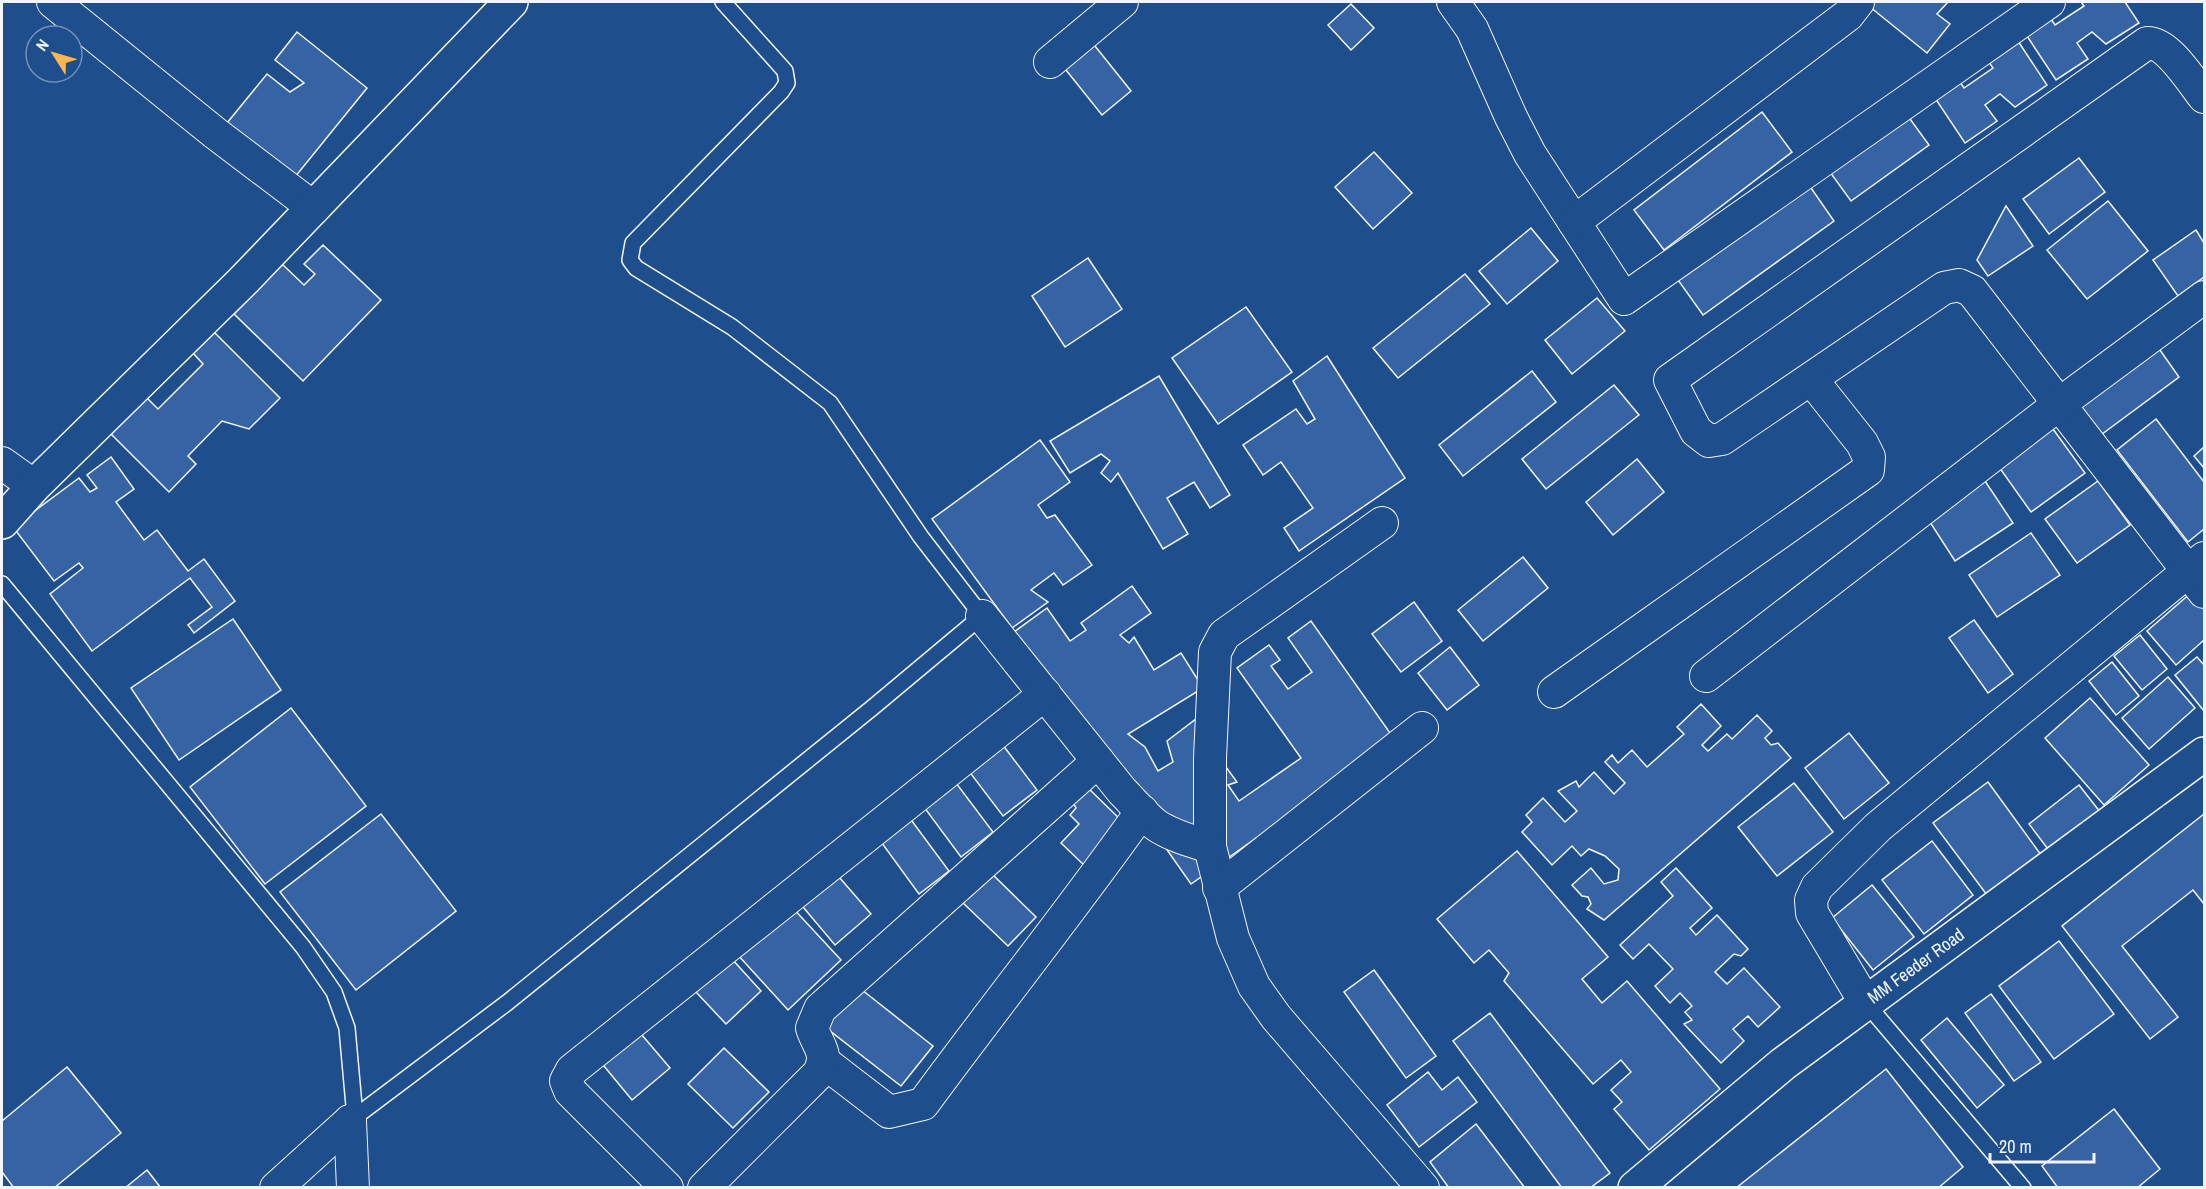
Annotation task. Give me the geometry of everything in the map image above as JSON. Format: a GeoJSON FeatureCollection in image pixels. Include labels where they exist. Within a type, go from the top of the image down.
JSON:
{"type":"FeatureCollection","features":[{"type":"Feature","properties":{"kind":"street"},"geometry":{"type":"LineString","coordinates":[[53,2],[215,133],[314,208]]}},
{"type":"Feature","properties":{"kind":"street"},"geometry":{"type":"LineString","coordinates":[[2,522],[34,486],[243,281],[511,2]]}},
{"type":"Feature","properties":{"kind":"street"},"geometry":{"type":"LineString","coordinates":[[1050,62],[1122,2]]}},
{"type":"Feature","properties":{"kind":"street"},"geometry":{"type":"LineString","coordinates":[[1453,2],[1473,29],[1511,117],[1530,154],[1624,299],[2049,2]]}},
{"type":"Feature","properties":{"kind":"street"},"geometry":{"type":"LineString","coordinates":[[1574,222],[1848,15],[1858,2]]}},
{"type":"Feature","properties":{"kind":"street"},"geometry":{"type":"LineString","coordinates":[[1865,1002],[1812,913],[1811,900],[1817,887],[1878,827],[2199,574],[2058,405],[1972,291],[1959,285],[1944,288],[1812,380],[1722,439],[1710,441],[1696,431],[1670,380],[2147,43],[2159,44],[2167,51],[2205,97]]}},
{"type":"Feature","properties":{"kind":"street"},"geometry":{"type":"LineString","coordinates":[[1706,676],[2058,405],[2205,297]]}},
{"type":"Feature","properties":{"kind":"street"},"geometry":{"type":"LineString","coordinates":[[1554,692],[1868,470],[1869,457],[1862,443],[1812,380]]}},
{"type":"Feature","properties":{"kind":"street"},"geometry":{"type":"LineString","coordinates":[[2,463],[34,486]]}},
{"type":"Feature","properties":{"kind":"street"},"geometry":{"type":"LineString","coordinates":[[1382,524],[1224,635],[1215,652],[1210,758],[1210,847],[1233,938],[1254,986],[1276,1017],[1423,1188]]}},
{"type":"Feature","properties":{"kind":"street"},"geometry":{"type":"LineString","coordinates":[[982,616],[1122,791],[1142,812],[1156,825],[1177,836],[1210,847]]}},
{"type":"Feature","properties":{"kind":"street"},"geometry":{"type":"LineString","coordinates":[[667,1188],[570,1091],[566,1081],[572,1070],[1045,694]]}},
{"type":"Feature","properties":{"kind":"street"},"geometry":{"type":"LineString","coordinates":[[1219,888],[1422,728]]}},
{"type":"Feature","properties":{"kind":"street","name":"MM Feeder Road"},"geometry":{"type":"LineString","coordinates":[[1635,1188],[1783,1064],[2205,754]]}},
{"type":"Feature","properties":{"kind":"street"},"geometry":{"type":"LineString","coordinates":[[704,1188],[819,1072],[824,1062],[824,1052],[812,1028],[820,1009],[1098,761]]}},
{"type":"Feature","properties":{"kind":"street"},"geometry":{"type":"LineString","coordinates":[[824,1062],[889,1112],[922,1104],[1024,968],[1079,900],[1142,812]]}},
{"type":"Feature","properties":{"kind":"street"},"geometry":{"type":"LineString","coordinates":[[276,1188],[350,1121],[353,1188]]}},
{"type":"Feature","properties":{"kind":"lane"},"geometry":{"type":"LineString","coordinates":[[2,584],[303,947],[334,992],[347,1028],[355,1117],[508,1002],[872,708],[982,616],[921,537],[830,403],[732,327],[636,268],[630,260],[633,243],[781,92],[787,83],[785,71],[723,2]]}},
{"type":"Feature","properties":{"kind":"lane"},"geometry":{"type":"LineString","coordinates":[[1865,1002],[2023,1188]]}},
{"type":"Feature","properties":{"kind":"building"},"geometry":{"type":"Polygon","coordinates":[[[1875,2],[1948,2],[1937,14],[1950,24],[1927,53],[1870,7],[1875,2]]]}},
{"type":"Feature","properties":{"kind":"building"},"geometry":{"type":"Polygon","coordinates":[[[2081,2],[2125,2],[2139,23],[2106,44],[2092,32],[2077,43],[2088,59],[2056,80],[2023,30],[2047,13],[2055,25],[2084,6],[2081,2]]]}},
{"type":"Feature","properties":{"kind":"building"},"geometry":{"type":"Polygon","coordinates":[[[1351,4],[1374,28],[1351,50],[1328,25],[1351,4]]]}},
{"type":"Feature","properties":{"kind":"building"},"geometry":{"type":"Polygon","coordinates":[[[297,32],[367,88],[295,177],[227,123],[267,74],[290,92],[304,83],[275,60],[297,32]]]}},
{"type":"Feature","properties":{"kind":"building"},"geometry":{"type":"Polygon","coordinates":[[[2016,38],[2047,85],[2015,107],[2000,94],[1985,105],[1997,121],[1965,143],[1931,92],[1956,76],[1964,88],[1993,68],[1986,58],[2016,38]]]}},
{"type":"Feature","properties":{"kind":"building"},"geometry":{"type":"Polygon","coordinates":[[[1091,41],[1131,91],[1102,115],[1062,65],[1091,41]]]}},
{"type":"Feature","properties":{"kind":"building"},"geometry":{"type":"Polygon","coordinates":[[[1762,112],[1792,152],[1664,250],[1634,210],[1762,112]]]}},
{"type":"Feature","properties":{"kind":"building"},"geometry":{"type":"Polygon","coordinates":[[[1905,112],[1929,145],[1851,201],[1827,168],[1905,112]]]}},
{"type":"Feature","properties":{"kind":"building"},"geometry":{"type":"Polygon","coordinates":[[[1374,152],[1412,193],[1373,229],[1335,187],[1374,152]]]}},
{"type":"Feature","properties":{"kind":"building"},"geometry":{"type":"Polygon","coordinates":[[[2079,158],[2105,192],[2049,234],[2023,199],[2079,158]]]}},
{"type":"Feature","properties":{"kind":"building"},"geometry":{"type":"Polygon","coordinates":[[[1809,185],[1834,221],[1703,315],[1678,280],[1809,185]]]}},
{"type":"Feature","properties":{"kind":"building"},"geometry":{"type":"Polygon","coordinates":[[[2108,201],[2148,251],[2087,299],[2047,250],[2108,201]]]}},
{"type":"Feature","properties":{"kind":"building"},"geometry":{"type":"Polygon","coordinates":[[[2006,206],[2033,246],[1988,276],[1977,260],[2006,206]]]}},
{"type":"Feature","properties":{"kind":"building"},"geometry":{"type":"Polygon","coordinates":[[[1531,228],[1558,261],[1507,304],[1479,271],[1531,228]]]}},
{"type":"Feature","properties":{"kind":"building"},"geometry":{"type":"Polygon","coordinates":[[[2196,230],[2204,243],[2204,277],[2178,296],[2153,260],[2196,230]]]}},
{"type":"Feature","properties":{"kind":"building"},"geometry":{"type":"Polygon","coordinates":[[[323,245],[381,300],[303,381],[234,314],[282,264],[304,285],[315,274],[304,264],[323,245]]]}},
{"type":"Feature","properties":{"kind":"building"},"geometry":{"type":"Polygon","coordinates":[[[1088,258],[1122,309],[1065,347],[1032,296],[1088,258]]]}},
{"type":"Feature","properties":{"kind":"building"},"geometry":{"type":"Polygon","coordinates":[[[1465,274],[1490,304],[1398,378],[1373,348],[1465,274]]]}},
{"type":"Feature","properties":{"kind":"building"},"geometry":{"type":"Polygon","coordinates":[[[1597,298],[1625,331],[1572,374],[1545,340],[1597,298]]]}},
{"type":"Feature","properties":{"kind":"building"},"geometry":{"type":"Polygon","coordinates":[[[1246,307],[1292,372],[1218,424],[1172,358],[1246,307]]]}},
{"type":"Feature","properties":{"kind":"building"},"geometry":{"type":"Polygon","coordinates":[[[214,332],[280,398],[249,429],[222,421],[188,456],[196,464],[169,492],[107,430],[143,394],[158,409],[203,364],[193,353],[214,332]]]}},
{"type":"Feature","properties":{"kind":"building"},"geometry":{"type":"Polygon","coordinates":[[[2155,343],[2179,377],[2094,440],[2070,407],[2155,343]]]}},
{"type":"Feature","properties":{"kind":"building"},"geometry":{"type":"Polygon","coordinates":[[[1327,356],[1405,478],[1299,551],[1284,528],[1313,508],[1281,462],[1263,475],[1243,445],[1296,409],[1307,424],[1315,419],[1293,381],[1327,356]]]}},
{"type":"Feature","properties":{"kind":"building"},"geometry":{"type":"Polygon","coordinates":[[[1532,371],[1556,402],[1463,476],[1439,445],[1532,371]]]}},
{"type":"Feature","properties":{"kind":"building"},"geometry":{"type":"Polygon","coordinates":[[[1159,376],[1230,495],[1210,508],[1194,482],[1167,498],[1188,534],[1163,549],[1118,473],[1111,482],[1101,473],[1110,461],[1101,454],[1070,473],[1050,441],[1159,376]]]}},
{"type":"Feature","properties":{"kind":"building"},"geometry":{"type":"Polygon","coordinates":[[[1614,385],[1639,415],[1546,489],[1522,459],[1614,385]]]}},
{"type":"Feature","properties":{"kind":"building"},"geometry":{"type":"Polygon","coordinates":[[[2156,419],[2204,482],[2204,529],[2188,542],[2117,450],[2156,419]]]}},
{"type":"Feature","properties":{"kind":"building"},"geometry":{"type":"Polygon","coordinates":[[[2053,429],[2085,473],[2031,512],[1999,467],[2053,429]]]}},
{"type":"Feature","properties":{"kind":"building"},"geometry":{"type":"Polygon","coordinates":[[[1040,440],[1070,482],[1038,505],[1047,518],[1055,515],[1092,565],[1063,585],[1054,573],[1031,590],[1048,602],[1012,628],[932,519],[1040,440]]]}},
{"type":"Feature","properties":{"kind":"building"},"geometry":{"type":"Polygon","coordinates":[[[2204,447],[2204,468],[2194,456],[2204,447]]]}},
{"type":"Feature","properties":{"kind":"building"},"geometry":{"type":"Polygon","coordinates":[[[111,457],[134,489],[116,502],[144,540],[157,530],[188,571],[204,559],[235,601],[194,633],[188,625],[212,607],[190,578],[92,651],[50,594],[83,568],[79,563],[54,581],[13,527],[79,478],[90,492],[97,488],[87,475],[111,457]]]}},
{"type":"Feature","properties":{"kind":"building"},"geometry":{"type":"Polygon","coordinates":[[[1637,459],[1664,492],[1613,535],[1586,502],[1637,459]]]}},
{"type":"Feature","properties":{"kind":"building"},"geometry":{"type":"Polygon","coordinates":[[[1985,481],[2013,523],[1955,561],[1928,519],[1985,481]]]}},
{"type":"Feature","properties":{"kind":"building"},"geometry":{"type":"Polygon","coordinates":[[[2098,481],[2130,525],[2077,563],[2045,519],[2098,481]]]}},
{"type":"Feature","properties":{"kind":"building"},"geometry":{"type":"Polygon","coordinates":[[[2031,533],[2060,575],[1997,617],[1969,575],[2031,533]]]}},
{"type":"Feature","properties":{"kind":"building"},"geometry":{"type":"Polygon","coordinates":[[[1523,557],[1548,588],[1483,641],[1458,610],[1523,557]]]}},
{"type":"Feature","properties":{"kind":"building"},"geometry":{"type":"Polygon","coordinates":[[[1132,586],[1151,613],[1120,635],[1129,643],[1134,637],[1154,670],[1181,653],[1203,688],[1128,734],[1145,747],[1158,771],[1173,762],[1167,741],[1196,719],[1207,741],[1237,782],[1228,785],[1239,801],[1301,758],[1237,668],[1269,645],[1280,660],[1271,666],[1288,689],[1312,672],[1288,638],[1311,621],[1395,740],[1191,884],[1014,632],[1047,608],[1070,641],[1086,630],[1081,623],[1132,586]]]}},
{"type":"Feature","properties":{"kind":"building"},"geometry":{"type":"Polygon","coordinates":[[[2192,592],[2204,606],[2204,640],[2176,665],[2147,631],[2192,592]]]}},
{"type":"Feature","properties":{"kind":"building"},"geometry":{"type":"Polygon","coordinates":[[[1414,602],[1442,641],[1401,672],[1372,634],[1414,602]]]}},
{"type":"Feature","properties":{"kind":"building"},"geometry":{"type":"Polygon","coordinates":[[[233,619],[281,690],[179,760],[131,688],[233,619]]]}},
{"type":"Feature","properties":{"kind":"building"},"geometry":{"type":"Polygon","coordinates":[[[1974,620],[2013,674],[1988,693],[1949,638],[1974,620]]]}},
{"type":"Feature","properties":{"kind":"building"},"geometry":{"type":"Polygon","coordinates":[[[2140,635],[2167,669],[2142,690],[2114,656],[2140,635]]]}},
{"type":"Feature","properties":{"kind":"building"},"geometry":{"type":"Polygon","coordinates":[[[1450,647],[1479,685],[1447,710],[1418,673],[1450,647]]]}},
{"type":"Feature","properties":{"kind":"building"},"geometry":{"type":"Polygon","coordinates":[[[2197,657],[2204,665],[2204,711],[2175,675],[2197,657]]]}},
{"type":"Feature","properties":{"kind":"building"},"geometry":{"type":"Polygon","coordinates":[[[2112,662],[2139,696],[2116,715],[2089,681],[2112,662]]]}},
{"type":"Feature","properties":{"kind":"building"},"geometry":{"type":"Polygon","coordinates":[[[2168,677],[2195,708],[2149,749],[2122,718],[2168,677]]]}},
{"type":"Feature","properties":{"kind":"building"},"geometry":{"type":"Polygon","coordinates":[[[2090,698],[2149,765],[2104,805],[2045,738],[2090,698]]]}},
{"type":"Feature","properties":{"kind":"building"},"geometry":{"type":"Polygon","coordinates":[[[1701,704],[1721,726],[1702,745],[1708,751],[1727,734],[1732,739],[1757,715],[1772,731],[1765,738],[1771,745],[1778,743],[1791,758],[1604,920],[1587,909],[1591,904],[1588,897],[1582,896],[1572,885],[1591,868],[1604,884],[1618,880],[1619,869],[1605,856],[1589,849],[1581,856],[1572,846],[1552,865],[1522,832],[1532,822],[1526,815],[1543,798],[1565,822],[1577,811],[1558,791],[1576,781],[1579,787],[1594,772],[1614,794],[1625,783],[1605,762],[1612,755],[1618,763],[1632,750],[1647,767],[1684,734],[1677,727],[1701,704]]]}},
{"type":"Feature","properties":{"kind":"building"},"geometry":{"type":"Polygon","coordinates":[[[291,708],[366,806],[265,884],[190,787],[291,708]]]}},
{"type":"Feature","properties":{"kind":"building"},"geometry":{"type":"Polygon","coordinates":[[[1849,733],[1889,783],[1844,819],[1805,768],[1849,733]]]}},
{"type":"Feature","properties":{"kind":"building"},"geometry":{"type":"Polygon","coordinates":[[[999,740],[1037,790],[1003,816],[965,766],[999,740]]]}},
{"type":"Feature","properties":{"kind":"building"},"geometry":{"type":"Polygon","coordinates":[[[950,775],[993,832],[961,857],[918,799],[950,775]]]}},
{"type":"Feature","properties":{"kind":"building"},"geometry":{"type":"Polygon","coordinates":[[[1988,782],[2044,859],[1990,899],[1933,823],[1988,782]]]}},
{"type":"Feature","properties":{"kind":"building"},"geometry":{"type":"Polygon","coordinates":[[[1794,783],[1833,832],[1777,876],[1738,827],[1794,783]]]}},
{"type":"Feature","properties":{"kind":"building"},"geometry":{"type":"Polygon","coordinates":[[[2079,785],[2104,817],[2054,857],[2029,824],[2079,785]]]}},
{"type":"Feature","properties":{"kind":"building"},"geometry":{"type":"Polygon","coordinates":[[[1086,786],[1126,825],[1086,867],[1061,843],[1079,824],[1070,815],[1076,808],[1072,801],[1086,786]]]}},
{"type":"Feature","properties":{"kind":"building"},"geometry":{"type":"Polygon","coordinates":[[[906,813],[949,871],[919,894],[876,835],[906,813]]]}},
{"type":"Feature","properties":{"kind":"building"},"geometry":{"type":"Polygon","coordinates":[[[381,814],[456,911],[356,990],[280,892],[381,814]]]}},
{"type":"Feature","properties":{"kind":"building"},"geometry":{"type":"Polygon","coordinates":[[[2204,814],[2204,904],[2193,890],[2122,946],[2178,1017],[2150,1039],[2062,926],[2204,814]]]}},
{"type":"Feature","properties":{"kind":"building"},"geometry":{"type":"Polygon","coordinates":[[[1932,841],[1973,895],[1924,934],[1882,880],[1932,841]]]}},
{"type":"Feature","properties":{"kind":"building"},"geometry":{"type":"Polygon","coordinates":[[[1517,851],[1608,957],[1582,979],[1602,1003],[1627,981],[1720,1089],[1649,1150],[1614,1109],[1622,1102],[1611,1090],[1631,1072],[1621,1060],[1593,1084],[1504,981],[1509,973],[1489,950],[1474,963],[1437,919],[1517,851]]]}},
{"type":"Feature","properties":{"kind":"building"},"geometry":{"type":"Polygon","coordinates":[[[1676,868],[1712,908],[1690,928],[1696,935],[1717,915],[1748,949],[1741,956],[1734,954],[1715,972],[1727,984],[1744,968],[1780,1007],[1758,1027],[1748,1016],[1733,1029],[1744,1041],[1721,1063],[1684,1024],[1692,1020],[1685,1012],[1692,1006],[1680,993],[1670,1003],[1655,986],[1673,969],[1649,944],[1633,959],[1620,945],[1673,896],[1661,882],[1676,868]]]}},
{"type":"Feature","properties":{"kind":"building"},"geometry":{"type":"Polygon","coordinates":[[[833,870],[871,914],[835,945],[798,901],[833,870]]]}},
{"type":"Feature","properties":{"kind":"building"},"geometry":{"type":"Polygon","coordinates":[[[990,872],[1036,917],[1008,946],[961,901],[990,872]]]}},
{"type":"Feature","properties":{"kind":"building"},"geometry":{"type":"Polygon","coordinates":[[[1872,885],[1914,937],[1873,970],[1832,918],[1872,885]]]}},
{"type":"Feature","properties":{"kind":"building"},"geometry":{"type":"Polygon","coordinates":[[[790,905],[841,960],[788,1010],[737,954],[790,905]]]}},
{"type":"Feature","properties":{"kind":"building"},"geometry":{"type":"Polygon","coordinates":[[[2059,941],[2114,1014],[2054,1059],[1999,986],[2059,941]]]}},
{"type":"Feature","properties":{"kind":"building"},"geometry":{"type":"Polygon","coordinates":[[[731,958],[761,991],[726,1024],[696,992],[731,958]]]}},
{"type":"Feature","properties":{"kind":"building"},"geometry":{"type":"Polygon","coordinates":[[[1374,970],[1436,1056],[1406,1078],[1344,992],[1374,970]]]}},
{"type":"Feature","properties":{"kind":"building"},"geometry":{"type":"Polygon","coordinates":[[[857,986],[933,1046],[901,1086],[825,1027],[857,986]]]}},
{"type":"Feature","properties":{"kind":"building"},"geometry":{"type":"Polygon","coordinates":[[[1991,994],[2041,1062],[2014,1081],[1965,1013],[1991,994]]]}},
{"type":"Feature","properties":{"kind":"building"},"geometry":{"type":"Polygon","coordinates":[[[1490,1013],[1610,1173],[1590,1188],[1562,1188],[1453,1041],[1490,1013]]]}},
{"type":"Feature","properties":{"kind":"building"},"geometry":{"type":"Polygon","coordinates":[[[1947,1018],[2004,1085],[1977,1108],[1921,1040],[1947,1018]]]}},
{"type":"Feature","properties":{"kind":"building"},"geometry":{"type":"Polygon","coordinates":[[[636,1028],[670,1068],[632,1100],[599,1060],[636,1028]]]}},
{"type":"Feature","properties":{"kind":"building"},"geometry":{"type":"Polygon","coordinates":[[[724,1048],[769,1092],[733,1128],[688,1084],[724,1048]]]}},
{"type":"Feature","properties":{"kind":"building"},"geometry":{"type":"Polygon","coordinates":[[[67,1067],[121,1133],[54,1188],[14,1188],[2,1172],[2,1121],[67,1067]]]}},
{"type":"Feature","properties":{"kind":"building"},"geometry":{"type":"Polygon","coordinates":[[[1886,1069],[1963,1167],[1938,1188],[1736,1188],[1886,1069]]]}},
{"type":"Feature","properties":{"kind":"building"},"geometry":{"type":"Polygon","coordinates":[[[1428,1072],[1442,1090],[1458,1077],[1477,1102],[1419,1147],[1387,1105],[1428,1072]]]}},
{"type":"Feature","properties":{"kind":"building"},"geometry":{"type":"Polygon","coordinates":[[[2114,1109],[2160,1169],[2137,1188],[2058,1188],[2042,1166],[2114,1109]]]}},
{"type":"Feature","properties":{"kind":"building"},"geometry":{"type":"Polygon","coordinates":[[[1476,1124],[1525,1188],[1449,1188],[1430,1162],[1476,1124]]]}},
{"type":"Feature","properties":{"kind":"building"},"geometry":{"type":"Polygon","coordinates":[[[147,1170],[161,1188],[125,1188],[147,1170]]]}}]}
